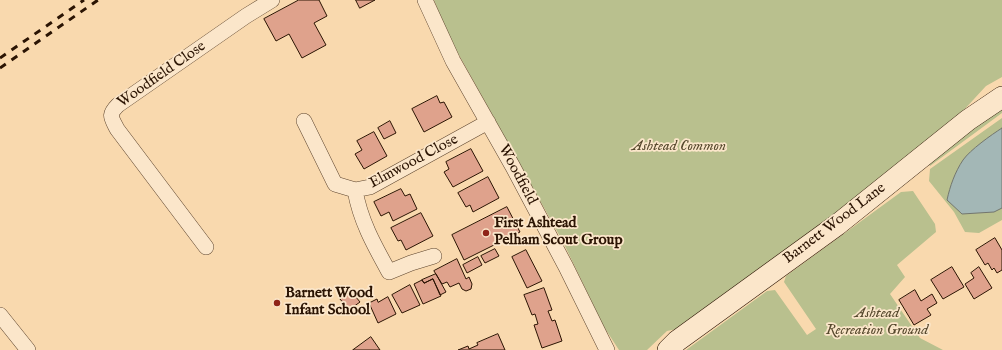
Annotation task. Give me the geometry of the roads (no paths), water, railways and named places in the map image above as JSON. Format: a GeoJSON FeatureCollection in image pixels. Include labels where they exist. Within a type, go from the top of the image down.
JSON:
{"type":"FeatureCollection","features":[{"type":"Feature","properties":{"kind":"street","name":"Woodfield Close"},"geometry":{"type":"LineString","coordinates":[[206,246],[117,128],[111,117],[111,112],[118,105],[246,16],[272,0]]}},
{"type":"Feature","properties":{"kind":"street","name":"Woodfield"},"geometry":{"type":"LineString","coordinates":[[425,0],[453,60],[566,267],[607,350]]}},
{"type":"Feature","properties":{"kind":"street","name":"Barnett Wood Lane"},"geometry":{"type":"LineString","coordinates":[[668,350],[677,341],[837,225],[968,120],[1002,97]]}},
{"type":"Feature","properties":{"kind":"street","name":"Elmwood Close"},"geometry":{"type":"LineString","coordinates":[[304,120],[335,184],[355,190],[370,187],[488,122]]}},
{"type":"Feature","properties":{"kind":"street"},"geometry":{"type":"LineString","coordinates":[[355,190],[358,207],[371,239],[389,272],[434,256]]}},
{"type":"Feature","properties":{"kind":"street"},"geometry":{"type":"LineString","coordinates":[[0,315],[28,350]]}},
{"type":"Feature","properties":{"kind":"railway"},"geometry":{"type":"LineString","coordinates":[[0,58],[84,0]]}},
{"type":"Feature","properties":{"kind":"railway"},"geometry":{"type":"LineString","coordinates":[[0,68],[98,0]]}},
{"type":"Feature","properties":{"kind":"place","name":"First Ashtead Pelham Scout Group"},"geometry":{"type":"Point","coordinates":[486,233]}},
{"type":"Feature","properties":{"kind":"place","name":"Barnett Wood Infant School"},"geometry":{"type":"Point","coordinates":[277,303]}},
{"type":"Feature","properties":{"kind":"park label","name":"Ashtead Common"},"geometry":{"type":"Point","coordinates":[679,147]}},
{"type":"Feature","properties":{"kind":"park label","name":"Ashtead Recreation Ground"},"geometry":{"type":"Point","coordinates":[877,322]}}]}
